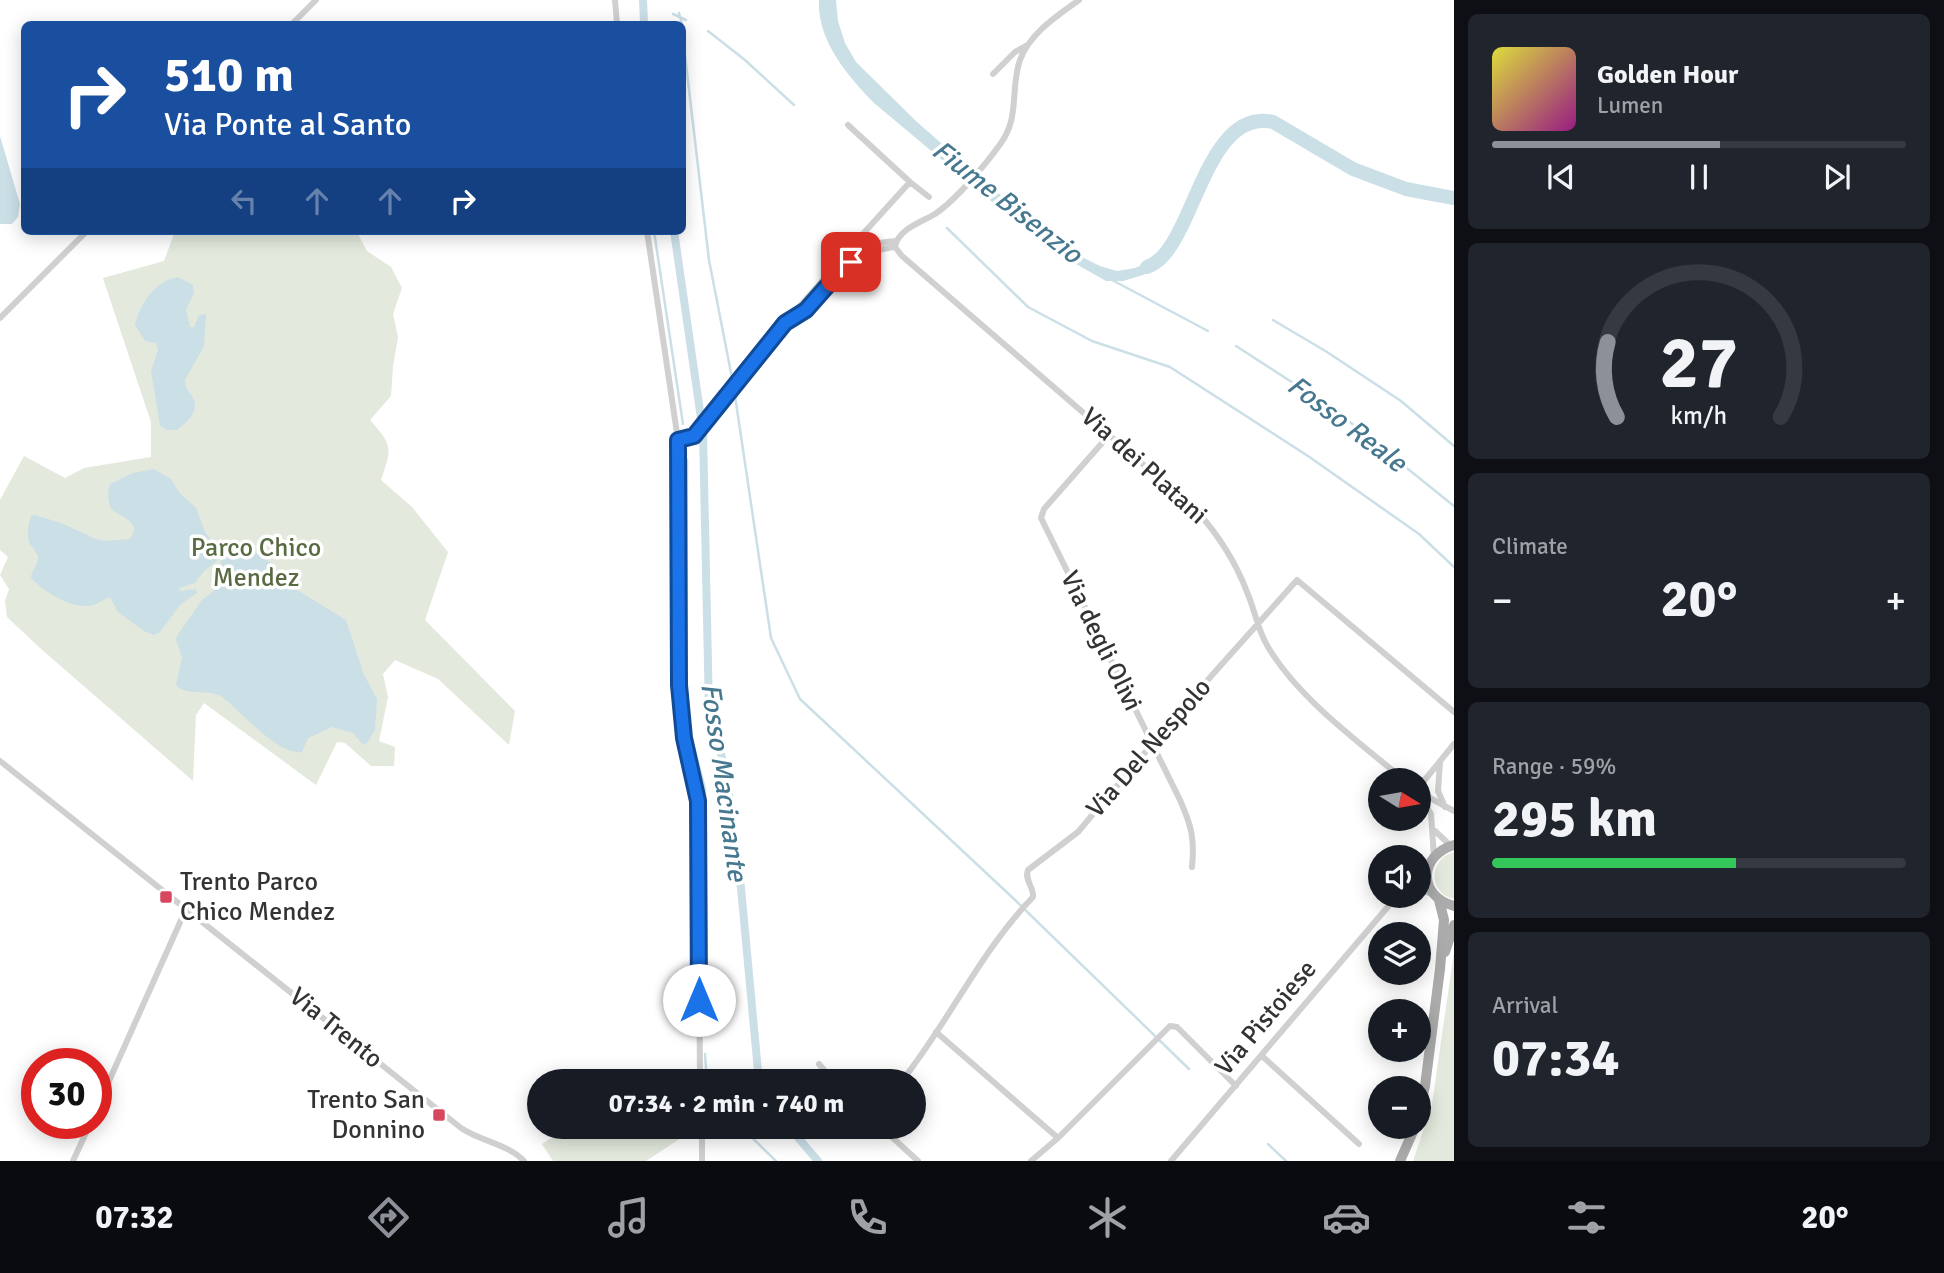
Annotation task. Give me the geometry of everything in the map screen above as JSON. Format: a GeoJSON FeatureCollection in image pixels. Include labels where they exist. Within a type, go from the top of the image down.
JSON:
{"type":"FeatureCollection","features":[{"type":"Feature","properties":{"kind":"main road"},"geometry":{"type":"LineString","coordinates":[[1431,862],[1453,846]]}},
{"type":"Feature","properties":{"kind":"main road"},"geometry":{"type":"LineString","coordinates":[[1427,1076],[1444,920],[1431,889]]}},
{"type":"Feature","properties":{"kind":"main road"},"geometry":{"type":"LineString","coordinates":[[1435,897],[1454,906]]}},
{"type":"Feature","properties":{"kind":"main road"},"geometry":{"type":"LineString","coordinates":[[1440,969],[1454,925]]}},
{"type":"Feature","properties":{"kind":"main road"},"geometry":{"type":"LineString","coordinates":[[1400,1161],[1410,1139]]}},
{"type":"Feature","properties":{"kind":"street"},"geometry":{"type":"LineString","coordinates":[[295,21],[316,0]]}},
{"type":"Feature","properties":{"kind":"street"},"geometry":{"type":"LineString","coordinates":[[615,0],[617,21]]}},
{"type":"Feature","properties":{"kind":"street"},"geometry":{"type":"LineString","coordinates":[[993,74],[1055,17],[1079,0]]}},
{"type":"Feature","properties":{"kind":"street"},"geometry":{"type":"LineString","coordinates":[[678,440],[689,439],[699,431],[785,323],[806,310],[856,255],[895,244],[905,231],[944,208],[988,159],[1003,141],[1010,127],[1019,62],[1026,46]]}},
{"type":"Feature","properties":{"kind":"street"},"geometry":{"type":"LineString","coordinates":[[848,125],[929,197]]}},
{"type":"Feature","properties":{"kind":"street"},"geometry":{"type":"LineString","coordinates":[[856,255],[851,247],[910,181]]}},
{"type":"Feature","properties":{"kind":"street"},"geometry":{"type":"LineString","coordinates":[[0,318],[83,235]]}},
{"type":"Feature","properties":{"kind":"street"},"geometry":{"type":"LineString","coordinates":[[648,235],[678,440],[679,685],[684,738],[698,801],[701,1069]]}},
{"type":"Feature","properties":{"kind":"street","name":"Via dei Platani"},"geometry":{"type":"LineString","coordinates":[[895,244],[902,256],[1194,507],[1217,534],[1234,562],[1267,646],[1292,680],[1391,768]]}},
{"type":"Feature","properties":{"kind":"street","name":"Via degli Olivi"},"geometry":{"type":"LineString","coordinates":[[1110,434],[1041,515],[1191,826],[1194,845],[1192,867]]}},
{"type":"Feature","properties":{"kind":"street","name":"Via Del Nespolo"},"geometry":{"type":"LineString","coordinates":[[936,1032],[988,950],[1034,894],[1027,875],[1034,864],[1075,835],[1297,580],[1454,712]]}},
{"type":"Feature","properties":{"kind":"street"},"geometry":{"type":"LineString","coordinates":[[1432,771],[1454,744]]}},
{"type":"Feature","properties":{"kind":"street","name":"Via Trento"},"geometry":{"type":"LineString","coordinates":[[0,761],[461,1128],[512,1151],[524,1161]]}},
{"type":"Feature","properties":{"kind":"street"},"geometry":{"type":"LineString","coordinates":[[1440,761],[1438,791],[1445,807]]}},
{"type":"Feature","properties":{"kind":"street"},"geometry":{"type":"LineString","coordinates":[[1432,800],[1454,811]]}},
{"type":"Feature","properties":{"kind":"street"},"geometry":{"type":"LineString","coordinates":[[1432,820],[1434,857]]}},
{"type":"Feature","properties":{"kind":"street"},"geometry":{"type":"LineString","coordinates":[[1434,829],[1453,846]]}},
{"type":"Feature","properties":{"kind":"street"},"geometry":{"type":"LineString","coordinates":[[1431,895],[1435,897]]}},
{"type":"Feature","properties":{"kind":"street","name":"Via Pistoiese"},"geometry":{"type":"LineString","coordinates":[[1171,1161],[1388,908]]}},
{"type":"Feature","properties":{"kind":"street"},"geometry":{"type":"LineString","coordinates":[[112,1074],[186,909]]}},
{"type":"Feature","properties":{"kind":"street"},"geometry":{"type":"LineString","coordinates":[[1031,1161],[1058,1138],[1168,1027],[1177,1027],[1236,1086]]}},
{"type":"Feature","properties":{"kind":"street"},"geometry":{"type":"LineString","coordinates":[[910,1069],[936,1032],[1058,1138]]}},
{"type":"Feature","properties":{"kind":"street"},"geometry":{"type":"LineString","coordinates":[[1262,1056],[1359,1144]]}},
{"type":"Feature","properties":{"kind":"street"},"geometry":{"type":"LineString","coordinates":[[819,1064],[823,1069]]}},
{"type":"Feature","properties":{"kind":"street"},"geometry":{"type":"LineString","coordinates":[[73,1161],[83,1139]]}},
{"type":"Feature","properties":{"kind":"street"},"geometry":{"type":"LineString","coordinates":[[702,1139],[702,1161]]}},
{"type":"Feature","properties":{"kind":"street"},"geometry":{"type":"LineString","coordinates":[[894,1139],[918,1161]]}},
{"type":"Feature","properties":{"kind":"green space","name":"Parco Chico Mendez"},"geometry":{"type":"Polygon","coordinates":[[[174,235],[359,235],[367,251],[391,267],[402,288],[393,314],[398,337],[391,396],[370,420],[383,436],[388,448],[381,480],[412,507],[448,552],[425,620],[515,711],[509,745],[438,679],[395,660],[383,674],[388,697],[379,741],[395,747],[394,766],[371,766],[345,743],[337,742],[316,785],[204,703],[196,715],[193,781],[7,617],[5,601],[9,589],[0,575],[8,557],[0,550],[0,500],[24,456],[65,478],[84,468],[151,457],[151,422],[103,278],[164,261],[174,235]]]}},
{"type":"Feature","properties":{"kind":"green space"},"geometry":{"type":"Polygon","coordinates":[[[1454,852],[1454,899],[1439,890],[1434,876],[1439,861],[1454,852]]]}},
{"type":"Feature","properties":{"kind":"green space"},"geometry":{"type":"Polygon","coordinates":[[[1454,952],[1454,1161],[1413,1161],[1420,1139],[1431,1139],[1432,1104],[1454,952]]]}},
{"type":"Feature","properties":{"kind":"green space"},"geometry":{"type":"Polygon","coordinates":[[[550,1139],[679,1139],[646,1161],[553,1161],[542,1144],[550,1139]]]}},
{"type":"Feature","properties":{"kind":"water"},"geometry":{"type":"Polygon","coordinates":[[[819,0],[836,0],[838,21],[845,43],[856,62],[917,122],[1058,245],[1100,266],[1117,271],[1135,268],[1159,253],[1164,262],[1143,275],[1123,281],[1106,281],[1046,247],[864,93],[836,57],[829,43],[823,30],[819,0]]]}},
{"type":"Feature","properties":{"kind":"water"},"geometry":{"type":"Polygon","coordinates":[[[0,136],[20,204],[18,217],[12,224],[0,224],[0,136]]]}},
{"type":"Feature","properties":{"kind":"water"},"geometry":{"type":"Polygon","coordinates":[[[178,277],[193,285],[194,293],[186,310],[190,327],[194,327],[199,315],[206,314],[204,346],[185,380],[194,401],[194,411],[177,430],[167,430],[160,426],[151,371],[158,350],[156,343],[145,341],[135,325],[150,294],[162,283],[178,277]]]}},
{"type":"Feature","properties":{"kind":"water"},"geometry":{"type":"Polygon","coordinates":[[[154,469],[171,479],[179,492],[196,508],[206,534],[217,547],[217,561],[204,571],[195,583],[179,588],[180,591],[196,589],[197,593],[181,604],[160,632],[154,635],[118,612],[110,597],[84,606],[63,600],[41,587],[31,578],[38,555],[29,542],[28,531],[31,516],[35,515],[96,539],[130,539],[134,528],[132,523],[111,508],[108,496],[110,484],[133,473],[154,469]]]}},
{"type":"Feature","properties":{"kind":"water"},"geometry":{"type":"Polygon","coordinates":[[[226,554],[263,555],[294,588],[346,620],[364,675],[377,699],[375,730],[367,743],[363,745],[353,733],[332,727],[308,738],[302,752],[292,751],[271,740],[217,694],[186,691],[176,685],[182,657],[177,636],[202,600],[217,588],[221,558],[226,554]]]}},
{"type":"Feature","properties":{"kind":"waterway","name":"Fosso Macinante"},"geometry":{"type":"LineString","coordinates":[[643,0],[644,21]]}},
{"type":"Feature","properties":{"kind":"waterway"},"geometry":{"type":"LineString","coordinates":[[679,13],[681,21]]}},
{"type":"Feature","properties":{"kind":"waterway"},"geometry":{"type":"LineString","coordinates":[[673,14],[686,20]]}},
{"type":"Feature","properties":{"kind":"waterway"},"geometry":{"type":"LineString","coordinates":[[708,31],[745,60],[794,105]]}},
{"type":"Feature","properties":{"kind":"waterway"},"geometry":{"type":"LineString","coordinates":[[686,64],[709,260],[733,383]]}},
{"type":"Feature","properties":{"kind":"waterway","name":"Fiume Bisenzio"},"geometry":{"type":"LineString","coordinates":[[1147,267],[1161,258],[1173,242],[1219,150],[1234,133],[1252,122],[1273,122],[1353,169],[1406,189],[1454,198]]}},
{"type":"Feature","properties":{"kind":"waterway"},"geometry":{"type":"LineString","coordinates":[[947,228],[1028,307],[1092,341],[1170,367],[1308,456],[1419,534],[1454,567]]}},
{"type":"Feature","properties":{"kind":"waterway"},"geometry":{"type":"LineString","coordinates":[[655,235],[683,424]]}},
{"type":"Feature","properties":{"kind":"waterway","name":"Fosso Macinante"},"geometry":{"type":"LineString","coordinates":[[675,235],[703,432],[709,711],[726,772],[741,888],[758,1069]]}},
{"type":"Feature","properties":{"kind":"waterway"},"geometry":{"type":"LineString","coordinates":[[1112,280],[1208,331]]}},
{"type":"Feature","properties":{"kind":"waterway"},"geometry":{"type":"LineString","coordinates":[[1273,320],[1401,401],[1454,446]]}},
{"type":"Feature","properties":{"kind":"waterway","name":"Fosso Reale"},"geometry":{"type":"LineString","coordinates":[[1236,346],[1335,410],[1454,506]]}},
{"type":"Feature","properties":{"kind":"waterway"},"geometry":{"type":"LineString","coordinates":[[734,389],[771,638],[800,699],[1013,898],[1189,1069]]}},
{"type":"Feature","properties":{"kind":"waterway"},"geometry":{"type":"LineString","coordinates":[[687,460],[686,690],[690,732],[705,789],[706,1010]]}},
{"type":"Feature","properties":{"kind":"waterway"},"geometry":{"type":"LineString","coordinates":[[705,1054],[706,1069]]}},
{"type":"Feature","properties":{"kind":"waterway"},"geometry":{"type":"LineString","coordinates":[[753,1139],[776,1161]]}},
{"type":"Feature","properties":{"kind":"waterway","name":"Fosso Macinante"},"geometry":{"type":"LineString","coordinates":[[799,1139],[818,1161]]}},
{"type":"Feature","properties":{"kind":"waterway"},"geometry":{"type":"LineString","coordinates":[[1268,1144],[1286,1161]]}},
{"type":"Feature","properties":{"kind":"place","name":"Trento Parco Chico Mendez"},"geometry":{"type":"Point","coordinates":[166,897]}},
{"type":"Feature","properties":{"kind":"place","name":"Trento San Donnino"},"geometry":{"type":"Point","coordinates":[439,1115]}},
{"type":"Feature","properties":{"kind":"route"},"geometry":{"type":"LineString","coordinates":[[699,1000],[698,801],[684,738],[679,685],[678,440],[694,436],[785,323],[806,310],[851,262]]}}]}
